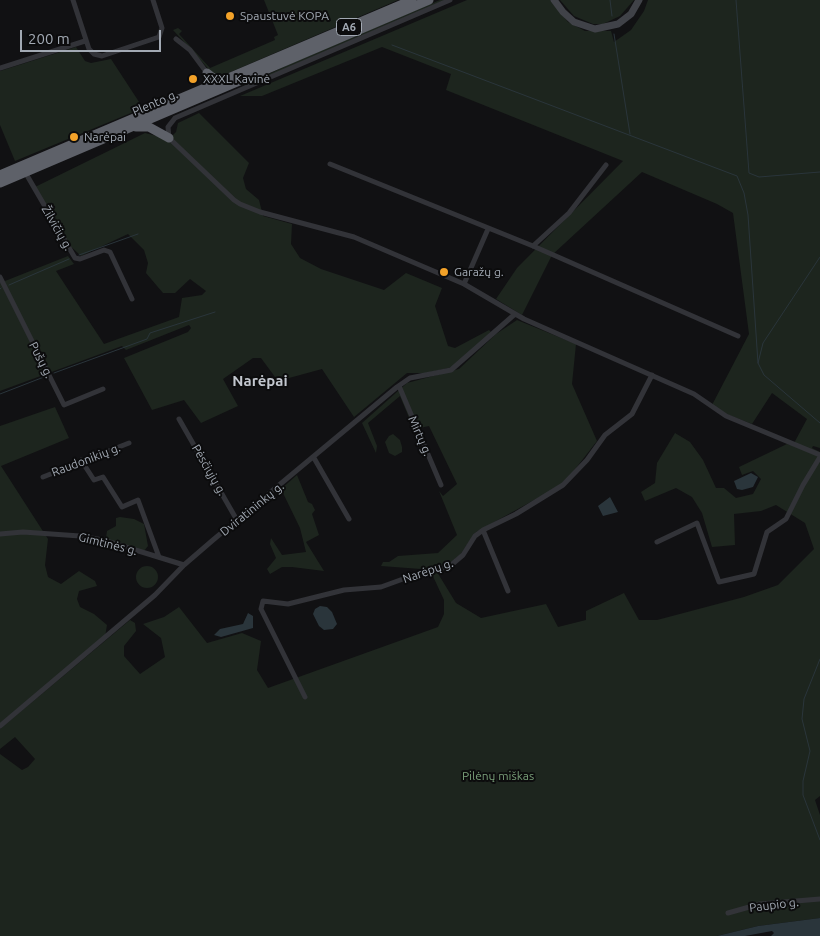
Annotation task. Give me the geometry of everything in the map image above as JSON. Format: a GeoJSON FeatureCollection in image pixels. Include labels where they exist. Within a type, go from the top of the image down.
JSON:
{"type":"FeatureCollection","features":[{"type":"Feature","properties":{"kind":"highway","name":"Plento g."},"geometry":{"type":"LineString","coordinates":[[0,175],[412,0]]}},
{"type":"Feature","properties":{"kind":"highway","name":"Plento g."},"geometry":{"type":"LineString","coordinates":[[0,183],[429,0]]}},
{"type":"Feature","properties":{"kind":"highway"},"geometry":{"type":"LineString","coordinates":[[207,73],[212,78],[224,80]]}},
{"type":"Feature","properties":{"kind":"highway"},"geometry":{"type":"LineString","coordinates":[[202,90],[207,80],[207,73]]}},
{"type":"Feature","properties":{"kind":"highway"},"geometry":{"type":"LineString","coordinates":[[126,129],[149,127],[168,138]]}},
{"type":"Feature","properties":{"kind":"main road"},"geometry":{"type":"LineString","coordinates":[[554,0],[574,22],[595,29],[611,27],[625,19],[640,0]]}},
{"type":"Feature","properties":{"kind":"street"},"geometry":{"type":"LineString","coordinates":[[73,0],[85,41],[91,52],[102,56],[159,37],[162,28],[153,0]]}},
{"type":"Feature","properties":{"kind":"street"},"geometry":{"type":"LineString","coordinates":[[450,0],[175,118],[168,126],[168,138],[240,204],[260,212],[354,237],[464,284],[515,314],[694,394],[726,416],[820,456],[786,519],[767,532],[754,574],[719,582],[697,523],[657,542]]}},
{"type":"Feature","properties":{"kind":"street"},"geometry":{"type":"LineString","coordinates":[[176,39],[190,50],[207,73]]}},
{"type":"Feature","properties":{"kind":"street"},"geometry":{"type":"LineString","coordinates":[[0,68],[85,41]]}},
{"type":"Feature","properties":{"kind":"street"},"geometry":{"type":"LineString","coordinates":[[330,164],[533,246],[738,336]]}},
{"type":"Feature","properties":{"kind":"street"},"geometry":{"type":"LineString","coordinates":[[533,246],[569,213],[606,165]]}},
{"type":"Feature","properties":{"kind":"street","name":"Žilvičių g."},"geometry":{"type":"LineString","coordinates":[[25,172],[75,258],[80,259],[104,250],[110,252],[132,299]]}},
{"type":"Feature","properties":{"kind":"street"},"geometry":{"type":"LineString","coordinates":[[464,284],[488,229]]}},
{"type":"Feature","properties":{"kind":"street","name":"Pušų g."},"geometry":{"type":"LineString","coordinates":[[0,277],[64,404],[103,389]]}},
{"type":"Feature","properties":{"kind":"street","name":"Dviratininkų g."},"geometry":{"type":"LineString","coordinates":[[0,726],[155,595],[184,565],[238,522],[399,386],[410,378],[451,370],[515,314]]}},
{"type":"Feature","properties":{"kind":"street","name":"Narėpų g."},"geometry":{"type":"LineString","coordinates":[[304,697],[261,609],[263,601],[288,604],[344,590],[381,587],[414,575],[440,569],[458,561],[475,536],[483,530],[516,514],[563,485],[587,460],[605,434],[632,414],[652,375]]}},
{"type":"Feature","properties":{"kind":"street","name":"Mirtų g."},"geometry":{"type":"LineString","coordinates":[[399,386],[441,485]]}},
{"type":"Feature","properties":{"kind":"street","name":"Pėsčiųjų g."},"geometry":{"type":"LineString","coordinates":[[179,419],[238,522]]}},
{"type":"Feature","properties":{"kind":"street","name":"Raudonikių g."},"geometry":{"type":"LineString","coordinates":[[43,477],[81,460],[129,443]]}},
{"type":"Feature","properties":{"kind":"street"},"geometry":{"type":"LineString","coordinates":[[314,458],[349,520]]}},
{"type":"Feature","properties":{"kind":"street"},"geometry":{"type":"LineString","coordinates":[[81,460],[94,480],[103,477],[122,507],[138,500],[159,557]]}},
{"type":"Feature","properties":{"kind":"street"},"geometry":{"type":"LineString","coordinates":[[483,530],[508,591]]}},
{"type":"Feature","properties":{"kind":"street","name":"Gimtinės g."},"geometry":{"type":"LineString","coordinates":[[0,534],[23,532],[80,536],[103,540],[184,565]]}},
{"type":"Feature","properties":{"kind":"street","name":"Paupio g."},"geometry":{"type":"LineString","coordinates":[[728,913],[760,904],[820,900]]}},
{"type":"Feature","properties":{"kind":"green space"},"geometry":{"type":"Polygon","coordinates":[[[264,0],[398,0],[219,77],[214,75],[173,30],[178,28],[182,31],[179,34],[210,68],[275,40],[274,37],[278,35],[264,0]]]}},
{"type":"Feature","properties":{"kind":"green space"},"geometry":{"type":"Polygon","coordinates":[[[440,0],[445,0],[229,93],[290,64],[440,0]]]}},
{"type":"Feature","properties":{"kind":"green space","name":"Pilėnų miškas"},"geometry":{"type":"Polygon","coordinates":[[[467,0],[550,0],[568,22],[585,31],[611,31],[614,42],[631,30],[644,11],[648,0],[820,0],[820,448],[813,446],[812,448],[820,452],[820,796],[815,800],[820,815],[820,918],[758,926],[717,936],[0,936],[0,754],[22,770],[28,767],[35,759],[15,737],[0,749],[0,729],[130,620],[135,623],[136,631],[124,646],[124,656],[140,674],[165,657],[161,638],[143,624],[164,617],[179,607],[207,643],[242,633],[261,641],[257,670],[268,688],[438,627],[444,614],[444,600],[431,572],[437,572],[456,603],[481,618],[546,604],[558,627],[586,620],[586,611],[624,593],[639,620],[657,620],[744,597],[778,585],[814,549],[805,523],[776,505],[761,511],[734,514],[735,545],[712,547],[702,513],[692,497],[676,488],[645,501],[641,492],[655,483],[657,463],[675,433],[690,442],[703,460],[716,488],[724,488],[736,498],[753,494],[761,479],[753,471],[742,475],[739,467],[787,444],[793,445],[807,419],[772,393],[752,424],[724,413],[712,405],[749,334],[733,213],[717,204],[642,172],[552,255],[522,315],[496,299],[517,268],[623,161],[446,90],[451,74],[382,47],[262,96],[240,96],[467,0]]]}},
{"type":"Feature","properties":{"kind":"green space"},"geometry":{"type":"Polygon","coordinates":[[[560,0],[634,0],[620,16],[603,24],[593,24],[574,16],[560,0]]]}},
{"type":"Feature","properties":{"kind":"green space"},"geometry":{"type":"Polygon","coordinates":[[[76,47],[85,61],[91,63],[111,59],[143,108],[15,161],[0,125],[0,71],[76,47]]]}},
{"type":"Feature","properties":{"kind":"green space"},"geometry":{"type":"Polygon","coordinates":[[[199,113],[249,163],[243,178],[246,189],[259,200],[263,216],[292,224],[291,244],[300,258],[321,269],[384,290],[406,273],[442,288],[435,306],[448,346],[455,348],[489,330],[492,333],[453,367],[426,373],[407,373],[354,417],[322,369],[278,381],[261,358],[253,358],[223,379],[238,406],[201,423],[184,400],[152,410],[124,358],[188,332],[191,328],[189,325],[126,350],[122,346],[0,391],[0,283],[68,256],[74,264],[56,271],[104,344],[179,317],[182,298],[202,295],[206,291],[190,279],[175,293],[163,293],[146,273],[148,263],[144,250],[128,234],[81,256],[66,242],[35,187],[145,133],[165,138],[172,136],[176,132],[178,123],[199,113]]]}},
{"type":"Feature","properties":{"kind":"green space"},"geometry":{"type":"Polygon","coordinates":[[[517,320],[576,344],[572,384],[597,441],[569,477],[556,488],[476,532],[460,555],[450,563],[438,568],[421,569],[381,566],[383,562],[389,562],[398,556],[438,553],[457,535],[439,491],[443,496],[457,484],[429,426],[420,428],[415,432],[400,396],[368,423],[377,446],[376,453],[362,423],[407,383],[459,369],[496,334],[517,320]]]}},
{"type":"Feature","properties":{"kind":"green space"},"geometry":{"type":"Polygon","coordinates":[[[55,407],[69,438],[1,466],[48,539],[45,565],[48,577],[61,584],[79,571],[95,581],[97,586],[79,591],[77,599],[80,607],[94,614],[107,625],[105,637],[0,726],[0,426],[55,407]]]}},
{"type":"Feature","properties":{"kind":"green space"},"geometry":{"type":"Polygon","coordinates":[[[393,434],[400,440],[402,447],[402,452],[395,456],[389,453],[385,442],[393,434]]]}},
{"type":"Feature","properties":{"kind":"green space"},"geometry":{"type":"Polygon","coordinates":[[[297,475],[308,502],[312,504],[315,510],[312,514],[319,535],[306,542],[324,571],[282,567],[270,574],[267,569],[276,558],[270,544],[271,538],[282,555],[306,552],[300,528],[281,489],[297,475]]]}},
{"type":"Feature","properties":{"kind":"green space"},"geometry":{"type":"Polygon","coordinates":[[[116,518],[134,519],[144,524],[148,546],[144,551],[113,542],[106,538],[107,531],[116,526],[116,518]]]}},
{"type":"Feature","properties":{"kind":"green space"},"geometry":{"type":"Polygon","coordinates":[[[147,566],[155,569],[158,577],[155,585],[147,588],[139,585],[136,577],[139,569],[147,566]]]}},
{"type":"Feature","properties":{"kind":"shaded area"},"geometry":{"type":"Polygon","coordinates":[[[751,473],[758,477],[753,487],[742,490],[737,489],[734,481],[751,473]]]}},
{"type":"Feature","properties":{"kind":"shaded area"},"geometry":{"type":"Polygon","coordinates":[[[610,497],[618,512],[603,516],[598,506],[610,497]]]}},
{"type":"Feature","properties":{"kind":"shaded area"},"geometry":{"type":"Polygon","coordinates":[[[320,606],[327,607],[332,612],[337,624],[333,629],[324,630],[319,626],[313,614],[315,609],[320,606]]]}},
{"type":"Feature","properties":{"kind":"shaded area"},"geometry":{"type":"Polygon","coordinates":[[[248,613],[253,616],[253,628],[221,637],[214,635],[220,629],[243,624],[248,613]]]}},
{"type":"Feature","properties":{"kind":"shaded area"},"geometry":{"type":"Polygon","coordinates":[[[820,918],[820,936],[771,936],[774,933],[772,931],[745,936],[717,936],[758,926],[820,918]]]}},
{"type":"Feature","properties":{"kind":"waterway"},"geometry":{"type":"LineString","coordinates":[[610,0],[612,16]]}},
{"type":"Feature","properties":{"kind":"waterway"},"geometry":{"type":"LineString","coordinates":[[736,0],[749,173],[759,177],[820,172]]}},
{"type":"Feature","properties":{"kind":"waterway"},"geometry":{"type":"LineString","coordinates":[[614,34],[630,134]]}},
{"type":"Feature","properties":{"kind":"waterway"},"geometry":{"type":"LineString","coordinates":[[392,45],[737,176],[744,193],[748,215],[758,363]]}},
{"type":"Feature","properties":{"kind":"waterway"},"geometry":{"type":"LineString","coordinates":[[79,255],[138,234]]}},
{"type":"Feature","properties":{"kind":"waterway"},"geometry":{"type":"LineString","coordinates":[[820,257],[763,343],[758,363],[764,375],[820,423]]}},
{"type":"Feature","properties":{"kind":"waterway"},"geometry":{"type":"LineString","coordinates":[[9,285],[69,259]]}},
{"type":"Feature","properties":{"kind":"waterway"},"geometry":{"type":"LineString","coordinates":[[54,373],[147,339],[150,333],[215,312]]}},
{"type":"Feature","properties":{"kind":"waterway"},"geometry":{"type":"LineString","coordinates":[[0,394],[44,377]]}},
{"type":"Feature","properties":{"kind":"waterway"},"geometry":{"type":"LineString","coordinates":[[820,659],[804,699],[802,719],[810,751],[803,781],[803,795],[820,840]]}},
{"type":"Feature","properties":{"kind":"place","name":"Spaustuvė KOPA"},"geometry":{"type":"Point","coordinates":[230,16]}},
{"type":"Feature","properties":{"kind":"place","name":"XXXL Kavinė"},"geometry":{"type":"Point","coordinates":[193,79]}},
{"type":"Feature","properties":{"kind":"place","name":"Narėpai"},"geometry":{"type":"Point","coordinates":[74,137]}},
{"type":"Feature","properties":{"kind":"place","name":"Garažų g."},"geometry":{"type":"Point","coordinates":[444,272]}},
{"type":"Feature","properties":{"kind":"district","name":"Narėpai"},"geometry":{"type":"Point","coordinates":[260,381]}}]}
